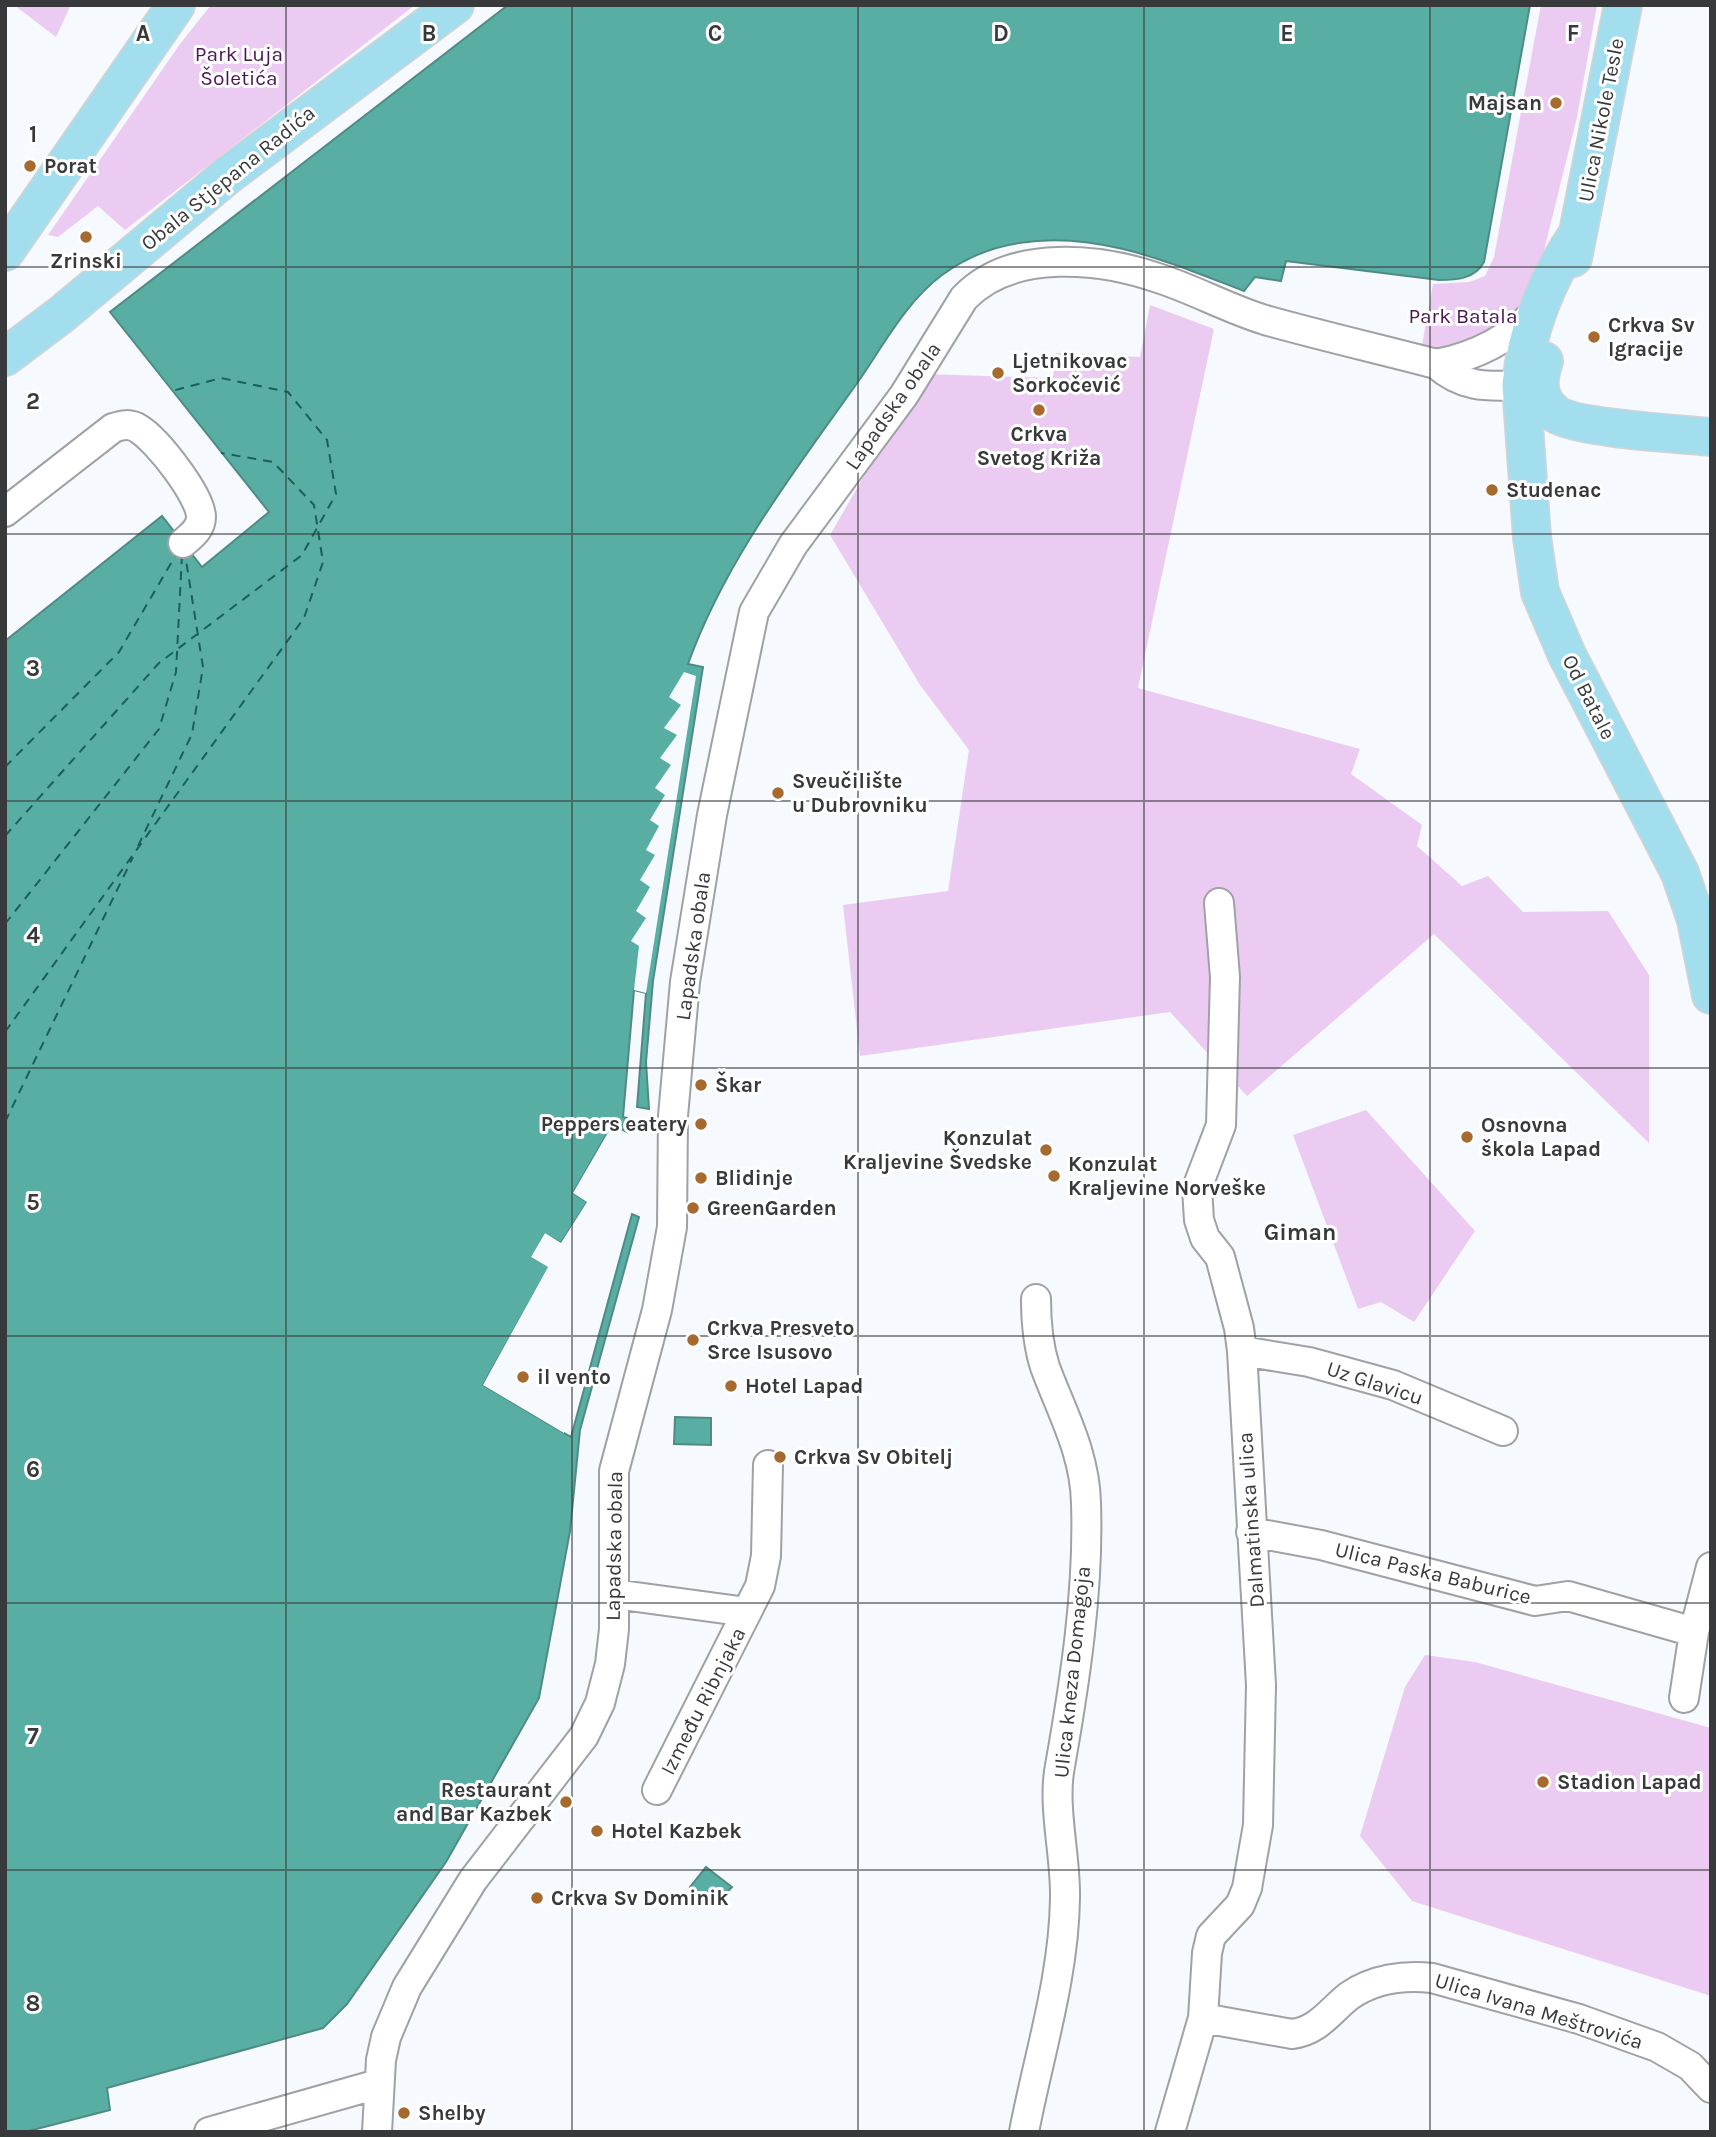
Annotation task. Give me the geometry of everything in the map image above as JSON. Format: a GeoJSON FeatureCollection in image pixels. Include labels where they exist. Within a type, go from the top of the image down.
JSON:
{"type":"FeatureCollection","features":[{"type":"Feature","properties":{"kind":"main road"},"geometry":{"type":"LineString","coordinates":[[5,252],[176,5]]}},
{"type":"Feature","properties":{"kind":"main road","name":"Ulica Nikole Tesle"},"geometry":{"type":"LineString","coordinates":[[1529,385],[1566,295],[1623,5]]}},
{"type":"Feature","properties":{"kind":"main road","name":"Obala Stjepana Radića"},"geometry":{"type":"LineString","coordinates":[[5,357],[62,314],[228,175],[445,9]]}},
{"type":"Feature","properties":{"kind":"main road","name":"Ulica Nikole Tesle"},"geometry":{"type":"LineString","coordinates":[[1529,385],[1527,346],[1555,271],[1577,235]]}},
{"type":"Feature","properties":{"kind":"main road"},"geometry":{"type":"LineString","coordinates":[[1529,385],[1548,407],[1567,419],[1711,437]]}},
{"type":"Feature","properties":{"kind":"main road","name":"Od Batale"},"geometry":{"type":"LineString","coordinates":[[1529,385],[1528,458],[1532,537],[1540,592],[1567,655],[1680,873],[1696,920],[1711,995]]}},
{"type":"Feature","properties":{"kind":"main road"},"geometry":{"type":"LineString","coordinates":[[1528,458],[1542,432],[1567,419]]}},
{"type":"Feature","properties":{"kind":"street","name":"Lapadska obala"},"geometry":{"type":"LineString","coordinates":[[376,2132],[378,2084],[386,2037],[407,1987],[473,1880],[584,1736],[600,1703],[610,1664],[614,1594],[614,1471],[657,1310],[672,1227],[673,1116],[685,982],[712,815],[754,611],[793,545],[904,394],[964,298],[976,286],[1028,265],[1048,262],[1080,263],[1160,278],[1264,320],[1445,362],[1496,366],[1529,385]]}},
{"type":"Feature","properties":{"kind":"street"},"geometry":{"type":"LineString","coordinates":[[1445,362],[1508,337],[1539,309]]}},
{"type":"Feature","properties":{"kind":"street"},"geometry":{"type":"LineString","coordinates":[[5,512],[113,428],[125,424],[138,427],[150,438],[199,503],[202,519],[198,530],[183,543]]}},
{"type":"Feature","properties":{"kind":"street","name":"Dalmatinska ulica"},"geometry":{"type":"LineString","coordinates":[[1170,2132],[1203,2018],[1207,1954],[1211,1936],[1240,1905],[1247,1888],[1258,1825],[1261,1685],[1242,1351],[1239,1328],[1220,1257],[1205,1238],[1199,1220],[1197,1188],[1221,1125],[1226,977],[1219,903]]}},
{"type":"Feature","properties":{"kind":"street","name":"Ulica kneza Domagoja"},"geometry":{"type":"LineString","coordinates":[[1024,2132],[1060,1968],[1065,1898],[1059,1767],[1066,1743],[1086,1538],[1086,1501],[1082,1468],[1074,1435],[1045,1365],[1036,1327],[1036,1299]]}},
{"type":"Feature","properties":{"kind":"street","name":"Uz Glavicu"},"geometry":{"type":"LineString","coordinates":[[1242,1351],[1309,1362],[1393,1385],[1503,1430]]}},
{"type":"Feature","properties":{"kind":"street","name":"Između Ribnjaka"},"geometry":{"type":"LineString","coordinates":[[657,1790],[760,1586],[766,1556],[768,1465]]}},
{"type":"Feature","properties":{"kind":"street","name":"Ulica Paska Baburice"},"geometry":{"type":"LineString","coordinates":[[1251,1532],[1321,1545],[1535,1601],[1568,1596],[1694,1632]]}},
{"type":"Feature","properties":{"kind":"street"},"geometry":{"type":"LineString","coordinates":[[1684,1698],[1694,1632],[1711,1567]]}},
{"type":"Feature","properties":{"kind":"street","name":"Između Ribnjaka"},"geometry":{"type":"LineString","coordinates":[[614,1594],[747,1612]]}},
{"type":"Feature","properties":{"kind":"street","name":"Ulica Ivana Meštrovića"},"geometry":{"type":"LineString","coordinates":[[1203,2018],[1292,2035],[1317,2026],[1351,1995],[1387,1980],[1411,1976],[1432,1978],[1579,2020],[1657,2047],[1690,2066],[1711,2088]]}},
{"type":"Feature","properties":{"kind":"street"},"geometry":{"type":"LineString","coordinates":[[209,2132],[378,2084]]}},
{"type":"Feature","properties":{"kind":"green space"},"geometry":{"type":"Polygon","coordinates":[[[14,5],[71,5],[56,37],[14,5]]]}},
{"type":"Feature","properties":{"kind":"green space","name":"Park Luja Šoletića"},"geometry":{"type":"Polygon","coordinates":[[[211,5],[415,5],[125,230],[98,206],[58,237],[48,235],[180,44],[211,5]]]}},
{"type":"Feature","properties":{"kind":"green space","name":"Park Batala"},"geometry":{"type":"Polygon","coordinates":[[[1541,5],[1597,5],[1577,117],[1536,283],[1525,307],[1506,324],[1456,350],[1422,345],[1433,284],[1469,282],[1485,276],[1494,257],[1541,5]]]}},
{"type":"Feature","properties":{"kind":"green space"},"geometry":{"type":"Polygon","coordinates":[[[1150,305],[1214,329],[1138,688],[1360,749],[1351,774],[1422,825],[1417,846],[1462,886],[1488,876],[1523,912],[1608,911],[1649,975],[1649,1143],[1434,934],[1247,1096],[1170,1012],[860,1056],[843,905],[948,891],[969,750],[920,685],[830,535],[923,374],[1053,378],[1056,353],[1140,357],[1150,305]]]}},
{"type":"Feature","properties":{"kind":"green space"},"geometry":{"type":"Polygon","coordinates":[[[1366,1110],[1475,1231],[1414,1322],[1381,1302],[1358,1309],[1293,1135],[1366,1110]]]}},
{"type":"Feature","properties":{"kind":"green space","name":"Stadion Lapad"},"geometry":{"type":"Polygon","coordinates":[[[1425,1655],[1475,1662],[1711,1728],[1711,1996],[1412,1901],[1360,1836],[1405,1687],[1425,1655]]]}},
{"type":"Feature","properties":{"kind":"shaded area"},"geometry":{"type":"Polygon","coordinates":[[[508,5],[1530,5],[1484,262],[1476,272],[1458,279],[1439,280],[1286,261],[1281,281],[1255,277],[1244,291],[1134,252],[1078,241],[1048,240],[999,247],[960,264],[929,285],[897,324],[764,516],[722,588],[688,664],[703,667],[653,981],[646,1062],[649,1109],[637,1107],[646,993],[634,990],[623,1117],[627,1118],[627,1132],[612,1125],[573,1193],[587,1202],[561,1243],[545,1234],[532,1257],[549,1267],[483,1385],[571,1437],[632,1214],[639,1217],[580,1430],[570,1531],[539,1698],[446,1862],[347,2004],[323,2028],[107,2088],[110,2110],[25,2132],[5,2132],[5,641],[162,516],[202,567],[269,512],[110,312],[508,5]]]}},
{"type":"Feature","properties":{"kind":"shaded area"},"geometry":{"type":"Polygon","coordinates":[[[675,1417],[711,1418],[711,1445],[674,1444],[675,1417]]]}},
{"type":"Feature","properties":{"kind":"shaded area"},"geometry":{"type":"Polygon","coordinates":[[[706,1867],[732,1887],[714,1906],[690,1887],[706,1867]]]}},
{"type":"Feature","properties":{"kind":"pier"},"geometry":{"type":"Polygon","coordinates":[[[684,672],[696,676],[646,993],[634,990],[639,946],[631,941],[646,918],[636,911],[650,887],[640,880],[655,855],[646,850],[659,826],[650,820],[665,795],[655,788],[671,765],[660,758],[677,735],[664,728],[681,705],[669,697],[684,672]]]}},
{"type":"Feature","properties":{"kind":"pier"},"geometry":{"type":"Polygon","coordinates":[[[613,1124],[628,1135],[614,1129],[577,1192],[591,1203],[564,1246],[560,1247],[547,1238],[536,1256],[551,1264],[552,1268],[488,1384],[565,1430],[564,1433],[483,1385],[548,1267],[531,1257],[545,1233],[561,1243],[587,1202],[573,1193],[613,1124]]]}},
{"type":"Feature","properties":{"kind":"pier"},"geometry":{"type":"Polygon","coordinates":[[[532,1341],[552,1354],[530,1387],[511,1374],[532,1341]]]}},
{"type":"Feature","properties":{"kind":"ferry route"},"geometry":{"type":"LineString","coordinates":[[5,836],[159,663],[302,555],[336,494],[327,440],[288,392],[221,378],[172,391]]}},
{"type":"Feature","properties":{"kind":"ferry route"},"geometry":{"type":"LineString","coordinates":[[5,1032],[304,618],[323,562],[314,505],[273,462],[221,453]]}},
{"type":"Feature","properties":{"kind":"ferry route"},"geometry":{"type":"LineString","coordinates":[[5,767],[119,652],[177,553]]}},
{"type":"Feature","properties":{"kind":"ferry route"},"geometry":{"type":"LineString","coordinates":[[138,846],[192,734],[203,667],[185,554]]}},
{"type":"Feature","properties":{"kind":"ferry route"},"geometry":{"type":"LineString","coordinates":[[5,924],[159,729],[176,672],[182,555]]}},
{"type":"Feature","properties":{"kind":"ferry route"},"geometry":{"type":"LineString","coordinates":[[5,1122],[133,857]]}},
{"type":"Feature","properties":{"kind":"place","name":"Majsan"},"geometry":{"type":"Point","coordinates":[1556,103]}},
{"type":"Feature","properties":{"kind":"place","name":"Porat"},"geometry":{"type":"Point","coordinates":[30,166]}},
{"type":"Feature","properties":{"kind":"place","name":"Zrinski"},"geometry":{"type":"Point","coordinates":[86,237]}},
{"type":"Feature","properties":{"kind":"place","name":"Crkva Sv Igracije"},"geometry":{"type":"Point","coordinates":[1594,337]}},
{"type":"Feature","properties":{"kind":"place","name":"Ljetnikovac Sorkočević"},"geometry":{"type":"Point","coordinates":[998,373]}},
{"type":"Feature","properties":{"kind":"place","name":"Crkva Svetog Križa"},"geometry":{"type":"Point","coordinates":[1039,410]}},
{"type":"Feature","properties":{"kind":"place","name":"Studenac"},"geometry":{"type":"Point","coordinates":[1492,490]}},
{"type":"Feature","properties":{"kind":"place","name":"Sveučilište u Dubrovniku"},"geometry":{"type":"Point","coordinates":[778,793]}},
{"type":"Feature","properties":{"kind":"place","name":"Škar"},"geometry":{"type":"Point","coordinates":[701,1085]}},
{"type":"Feature","properties":{"kind":"place","name":"Peppers eatery"},"geometry":{"type":"Point","coordinates":[701,1124]}},
{"type":"Feature","properties":{"kind":"place","name":"Osnovna škola Lapad"},"geometry":{"type":"Point","coordinates":[1467,1137]}},
{"type":"Feature","properties":{"kind":"place","name":"Konzulat Kraljevine Švedske"},"geometry":{"type":"Point","coordinates":[1046,1150]}},
{"type":"Feature","properties":{"kind":"place","name":"Konzulat Kraljevine Norveške"},"geometry":{"type":"Point","coordinates":[1054,1176]}},
{"type":"Feature","properties":{"kind":"place","name":"Blidinje"},"geometry":{"type":"Point","coordinates":[701,1178]}},
{"type":"Feature","properties":{"kind":"place","name":"GreenGarden"},"geometry":{"type":"Point","coordinates":[693,1208]}},
{"type":"Feature","properties":{"kind":"place","name":"Crkva Presveto Srce Isusovo"},"geometry":{"type":"Point","coordinates":[693,1340]}},
{"type":"Feature","properties":{"kind":"place","name":"il vento"},"geometry":{"type":"Point","coordinates":[523,1377]}},
{"type":"Feature","properties":{"kind":"place","name":"Hotel Lapad"},"geometry":{"type":"Point","coordinates":[731,1386]}},
{"type":"Feature","properties":{"kind":"place","name":"Crkva Sv Obitelj"},"geometry":{"type":"Point","coordinates":[780,1457]}},
{"type":"Feature","properties":{"kind":"place","name":"Stadion Lapad"},"geometry":{"type":"Point","coordinates":[1543,1782]}},
{"type":"Feature","properties":{"kind":"place","name":"Restaurant and Bar Kazbek"},"geometry":{"type":"Point","coordinates":[566,1802]}},
{"type":"Feature","properties":{"kind":"place","name":"Hotel Kazbek"},"geometry":{"type":"Point","coordinates":[597,1831]}},
{"type":"Feature","properties":{"kind":"place","name":"Crkva Sv Dominik"},"geometry":{"type":"Point","coordinates":[537,1898]}},
{"type":"Feature","properties":{"kind":"place","name":"Shelby"},"geometry":{"type":"Point","coordinates":[404,2113]}},
{"type":"Feature","properties":{"kind":"district","name":"Giman"},"geometry":{"type":"Point","coordinates":[1300,1232]}}]}
